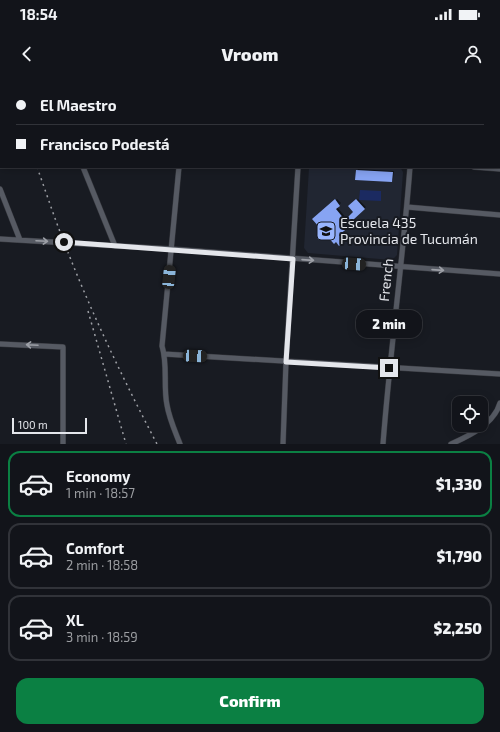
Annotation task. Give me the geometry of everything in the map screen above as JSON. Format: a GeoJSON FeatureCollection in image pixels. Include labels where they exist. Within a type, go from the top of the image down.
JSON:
{"type":"FeatureCollection","features":[{"type":"Feature","properties":{"kind":"street"},"geometry":{"type":"LineString","coordinates":[[83,168],[115,246]]}},
{"type":"Feature","properties":{"kind":"street"},"geometry":{"type":"LineString","coordinates":[[179,168],[162,346],[164,354],[164,383],[167,405],[180,444]]}},
{"type":"Feature","properties":{"kind":"street"},"geometry":{"type":"LineString","coordinates":[[283,444],[286,362],[298,168]]}},
{"type":"Feature","properties":{"kind":"street","name":"French"},"geometry":{"type":"LineString","coordinates":[[383,444],[389,368],[410,168]]}},
{"type":"Feature","properties":{"kind":"street"},"geometry":{"type":"LineString","coordinates":[[487,168],[500,169]]}},
{"type":"Feature","properties":{"kind":"street"},"geometry":{"type":"LineString","coordinates":[[0,189],[20,240]]}},
{"type":"Feature","properties":{"kind":"street"},"geometry":{"type":"LineString","coordinates":[[407,207],[500,215]]}},
{"type":"Feature","properties":{"kind":"street"},"geometry":{"type":"LineString","coordinates":[[0,239],[171,249],[500,274]]}},
{"type":"Feature","properties":{"kind":"street"},"geometry":{"type":"LineString","coordinates":[[0,344],[63,347],[63,444]]}},
{"type":"Feature","properties":{"kind":"street"},"geometry":{"type":"LineString","coordinates":[[164,354],[500,374]]}},
{"type":"Feature","properties":{"kind":"street"},"geometry":{"type":"LineString","coordinates":[[451,444],[461,440],[493,417],[498,410],[500,403]]}},
{"type":"Feature","properties":{"kind":"shaded area"},"geometry":{"type":"Polygon","coordinates":[[[309,168],[401,168],[403,172],[397,255],[392,260],[308,253],[304,248],[309,168]]]}},
{"type":"Feature","properties":{"kind":"shaded area"},"geometry":{"type":"Polygon","coordinates":[[[360,190],[381,191],[381,201],[359,200],[360,190]]]}},
{"type":"Feature","properties":{"kind":"building"},"geometry":{"type":"Polygon","coordinates":[[[356,170],[393,172],[392,182],[355,180],[356,170]]]}},
{"type":"Feature","properties":{"kind":"building"},"geometry":{"type":"Polygon","coordinates":[[[335,199],[340,206],[336,209],[345,220],[353,212],[348,206],[356,199],[365,209],[353,220],[355,222],[339,235],[344,241],[339,246],[336,242],[334,244],[312,219],[335,199]]]}},
{"type":"Feature","properties":{"kind":"railway"},"geometry":{"type":"LineString","coordinates":[[37,168],[60,233],[96,319],[119,369],[157,444]]}},
{"type":"Feature","properties":{"kind":"railway"},"geometry":{"type":"LineString","coordinates":[[88,311],[126,444]]}},
{"type":"Feature","properties":{"kind":"place","name":"Escuela 435 Provincia de Tucumán"},"geometry":{"type":"Point","coordinates":[326,231]}},
{"type":"Feature","properties":{"kind":"route"},"geometry":{"type":"LineString","coordinates":[[64,242],[293,259],[286,362],[389,368]]}}]}
